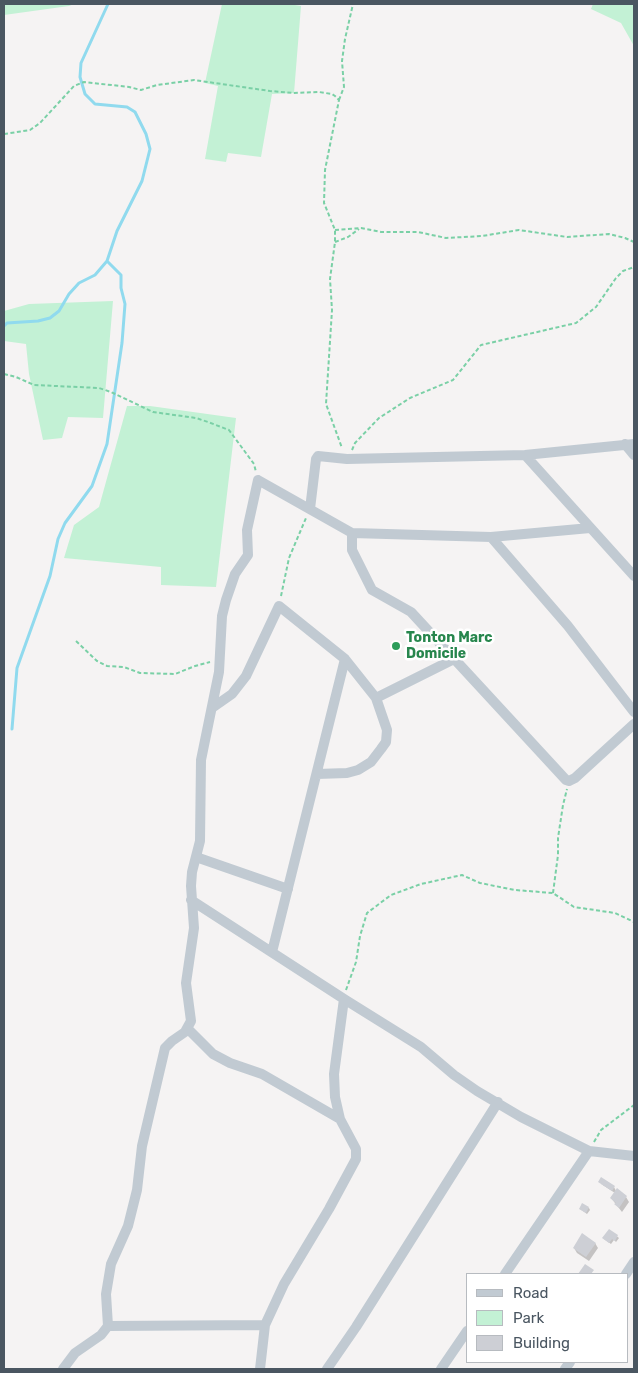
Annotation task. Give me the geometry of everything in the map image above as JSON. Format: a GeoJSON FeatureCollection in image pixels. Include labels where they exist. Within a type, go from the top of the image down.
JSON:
{"type":"FeatureCollection","features":[{"type":"Feature","properties":{"kind":"street"},"geometry":{"type":"LineString","coordinates":[[310,509],[316,459],[318,456],[347,459],[525,455],[630,444],[634,455]]}},
{"type":"Feature","properties":{"kind":"street"},"geometry":{"type":"LineString","coordinates":[[525,455],[634,576]]}},
{"type":"Feature","properties":{"kind":"street"},"geometry":{"type":"LineString","coordinates":[[63,1369],[75,1353],[101,1335],[108,1326],[106,1294],[111,1264],[128,1226],[138,1190],[142,1146],[165,1048],[172,1040],[188,1029],[191,1021],[186,983],[194,928],[191,900],[192,872],[200,841],[201,760],[220,660],[222,616],[235,574],[248,555],[247,530],[258,480],[352,533],[491,537],[590,528]]}},
{"type":"Feature","properties":{"kind":"street"},"geometry":{"type":"LineString","coordinates":[[352,533],[352,550],[372,590],[411,612],[566,780],[569,781],[575,778],[634,724]]}},
{"type":"Feature","properties":{"kind":"street"},"geometry":{"type":"LineString","coordinates":[[491,537],[568,626],[634,712]]}},
{"type":"Feature","properties":{"kind":"street"},"geometry":{"type":"LineString","coordinates":[[212,708],[232,694],[246,676],[279,606],[345,658],[376,698],[387,730],[386,742],[371,762],[358,770],[347,773],[317,774]]}},
{"type":"Feature","properties":{"kind":"street"},"geometry":{"type":"LineString","coordinates":[[272,952],[345,658]]}},
{"type":"Feature","properties":{"kind":"street"},"geometry":{"type":"LineString","coordinates":[[376,698],[454,659]]}},
{"type":"Feature","properties":{"kind":"street"},"geometry":{"type":"LineString","coordinates":[[196,857],[288,889]]}},
{"type":"Feature","properties":{"kind":"street"},"geometry":{"type":"LineString","coordinates":[[191,900],[421,1047],[454,1075],[521,1117],[589,1151],[634,1156]]}},
{"type":"Feature","properties":{"kind":"street"},"geometry":{"type":"LineString","coordinates":[[260,1369],[265,1325],[284,1284],[329,1209],[356,1159],[356,1149],[340,1119],[335,1097],[334,1074],[344,999]]}},
{"type":"Feature","properties":{"kind":"street"},"geometry":{"type":"LineString","coordinates":[[188,1029],[214,1054],[262,1074],[340,1119]]}},
{"type":"Feature","properties":{"kind":"street"},"geometry":{"type":"LineString","coordinates":[[326,1369],[356,1327],[498,1102]]}},
{"type":"Feature","properties":{"kind":"street"},"geometry":{"type":"LineString","coordinates":[[506,1273],[589,1151]]}},
{"type":"Feature","properties":{"kind":"street"},"geometry":{"type":"LineString","coordinates":[[627,1273],[634,1262]]}},
{"type":"Feature","properties":{"kind":"street"},"geometry":{"type":"LineString","coordinates":[[108,1326],[265,1325]]}},
{"type":"Feature","properties":{"kind":"street"},"geometry":{"type":"LineString","coordinates":[[441,1369],[466,1332]]}},
{"type":"Feature","properties":{"kind":"path"},"geometry":{"type":"LineString","coordinates":[[347,459],[326,404],[332,310],[330,279],[335,230],[327,214],[324,195],[325,170],[339,100],[344,87],[342,62],[344,39],[353,4]]}},
{"type":"Feature","properties":{"kind":"path"},"geometry":{"type":"LineString","coordinates":[[4,134],[30,130],[40,123],[74,86],[84,82],[141,90],[157,85],[194,80],[270,91],[294,93],[319,92],[332,94],[339,100]]}},
{"type":"Feature","properties":{"kind":"path"},"geometry":{"type":"LineString","coordinates":[[335,230],[361,228],[381,232],[418,232],[446,238],[482,236],[519,230],[567,237],[609,234],[634,242]]}},
{"type":"Feature","properties":{"kind":"path"},"geometry":{"type":"LineString","coordinates":[[335,242],[348,237],[361,228]]}},
{"type":"Feature","properties":{"kind":"path"},"geometry":{"type":"LineString","coordinates":[[347,459],[355,443],[379,418],[410,398],[453,380],[482,345],[576,323],[596,307],[616,278],[624,271],[634,267]]}},
{"type":"Feature","properties":{"kind":"path"},"geometry":{"type":"LineString","coordinates":[[4,374],[34,385],[99,388],[153,412],[196,418],[229,430],[254,464],[258,480]]}},
{"type":"Feature","properties":{"kind":"path"},"geometry":{"type":"LineString","coordinates":[[279,606],[289,558],[310,509]]}},
{"type":"Feature","properties":{"kind":"path"},"geometry":{"type":"LineString","coordinates":[[76,641],[97,661],[107,666],[124,667],[140,673],[175,674],[195,666],[220,660]]}},
{"type":"Feature","properties":{"kind":"path"},"geometry":{"type":"LineString","coordinates":[[553,893],[562,805],[569,781]]}},
{"type":"Feature","properties":{"kind":"path"},"geometry":{"type":"LineString","coordinates":[[344,999],[356,962],[360,936],[367,913],[391,894],[421,884],[462,875],[480,883],[553,893],[574,907],[615,913],[634,922]]}},
{"type":"Feature","properties":{"kind":"path"},"geometry":{"type":"LineString","coordinates":[[589,1151],[601,1130],[634,1105]]}},
{"type":"Feature","properties":{"kind":"green space"},"geometry":{"type":"Polygon","coordinates":[[[4,4],[74,4],[4,15],[4,4]]]}},
{"type":"Feature","properties":{"kind":"green space"},"geometry":{"type":"Polygon","coordinates":[[[222,4],[289,4],[301,6],[294,93],[272,94],[261,157],[228,153],[226,162],[205,159],[218,86],[205,83],[222,4]]]}},
{"type":"Feature","properties":{"kind":"green space"},"geometry":{"type":"Polygon","coordinates":[[[593,4],[634,4],[634,46],[621,23],[591,9],[593,4]]]}},
{"type":"Feature","properties":{"kind":"green space"},"geometry":{"type":"Polygon","coordinates":[[[113,301],[103,418],[68,417],[62,438],[43,440],[29,374],[26,344],[4,341],[4,311],[29,304],[113,301]]]}},
{"type":"Feature","properties":{"kind":"green space"},"geometry":{"type":"Polygon","coordinates":[[[127,406],[150,406],[236,418],[216,587],[161,585],[161,567],[64,558],[74,525],[99,507],[127,406]]]}},
{"type":"Feature","properties":{"kind":"building"},"geometry":{"type":"Polygon","coordinates":[[[601,1177],[615,1186],[612,1191],[598,1182],[601,1177]]]}},
{"type":"Feature","properties":{"kind":"building"},"geometry":{"type":"Polygon","coordinates":[[[617,1188],[627,1196],[619,1208],[610,1198],[617,1188]]]}},
{"type":"Feature","properties":{"kind":"building"},"geometry":{"type":"Polygon","coordinates":[[[582,1203],[589,1207],[586,1213],[579,1209],[582,1203]]]}},
{"type":"Feature","properties":{"kind":"building"},"geometry":{"type":"Polygon","coordinates":[[[609,1229],[618,1235],[615,1241],[612,1239],[609,1243],[602,1238],[609,1229]]]}},
{"type":"Feature","properties":{"kind":"building"},"geometry":{"type":"Polygon","coordinates":[[[582,1233],[596,1243],[586,1257],[573,1248],[582,1233]]]}},
{"type":"Feature","properties":{"kind":"building"},"geometry":{"type":"Polygon","coordinates":[[[585,1264],[594,1270],[592,1273],[579,1273],[585,1264]]]}},
{"type":"Feature","properties":{"kind":"waterway"},"geometry":{"type":"LineString","coordinates":[[4,326],[7,323],[38,321],[50,318],[59,311],[69,294],[79,283],[95,275],[107,261],[117,231],[142,181],[150,149],[146,134],[135,112],[127,107],[95,104],[85,94],[80,77],[81,63],[108,4]]}},
{"type":"Feature","properties":{"kind":"waterway"},"geometry":{"type":"LineString","coordinates":[[12,729],[17,668],[50,576],[58,539],[65,523],[92,486],[107,444],[122,343],[125,304],[121,288],[121,275],[107,261]]}},
{"type":"Feature","properties":{"kind":"place","name":"Tonton Marc Domicile"},"geometry":{"type":"Point","coordinates":[396,646]}}]}
